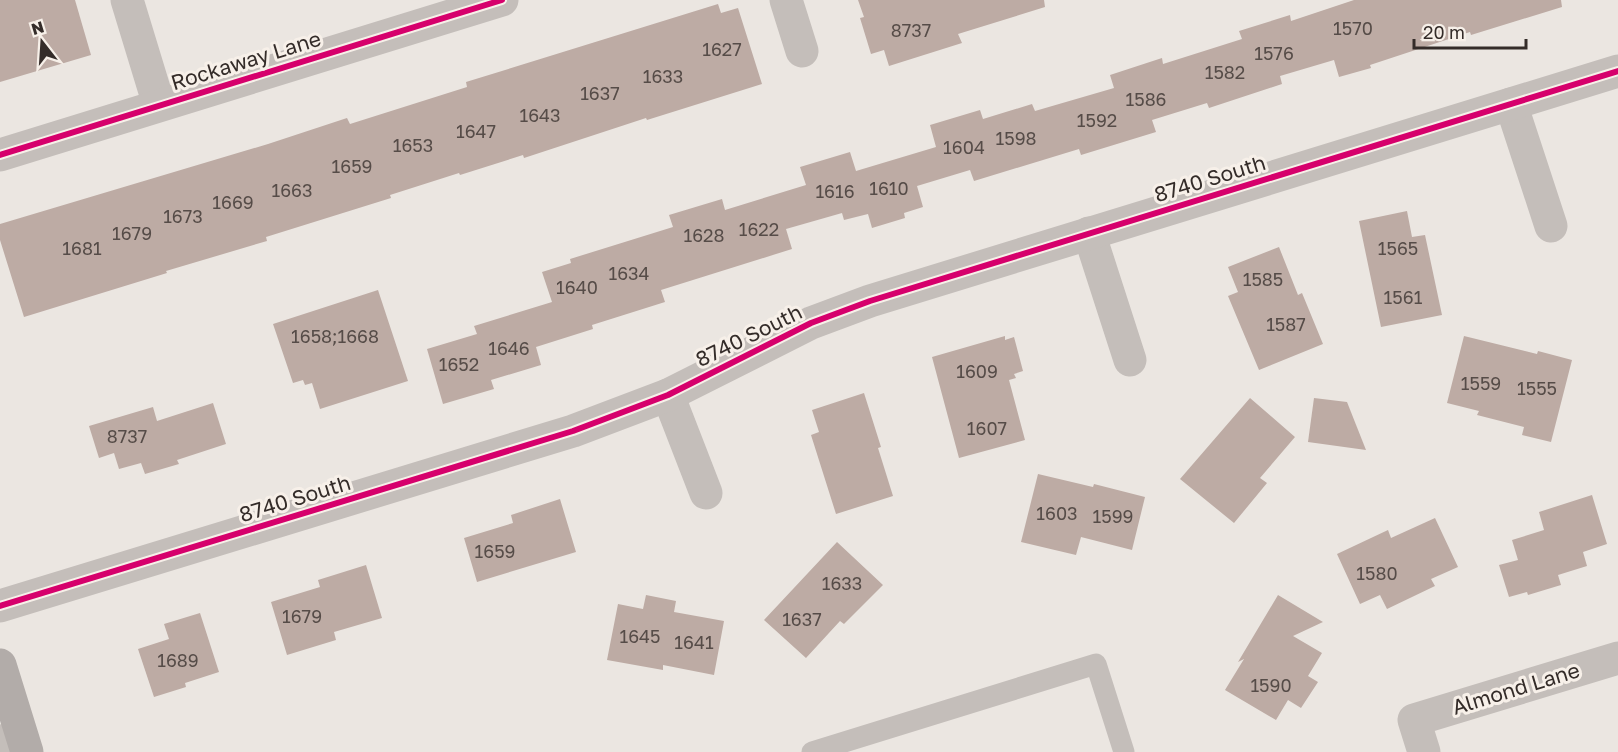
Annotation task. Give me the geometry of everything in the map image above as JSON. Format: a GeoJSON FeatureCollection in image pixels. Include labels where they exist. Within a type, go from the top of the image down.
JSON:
{"type":"FeatureCollection","features":[{"type":"Feature","properties":{"kind":"main road"},"geometry":{"type":"LineString","coordinates":[[0,665],[16,743]]}},
{"type":"Feature","properties":{"kind":"street"},"geometry":{"type":"LineString","coordinates":[[127,0],[159,105]]}},
{"type":"Feature","properties":{"kind":"street","name":"Rockaway Lane"},"geometry":{"type":"LineString","coordinates":[[0,155],[502,0]]}},
{"type":"Feature","properties":{"kind":"street"},"geometry":{"type":"LineString","coordinates":[[786,0],[802,51]]}},
{"type":"Feature","properties":{"kind":"street","name":"8740 South"},"geometry":{"type":"LineString","coordinates":[[0,606],[573,430],[668,395],[811,323],[870,301],[1618,71]]}},
{"type":"Feature","properties":{"kind":"street"},"geometry":{"type":"LineString","coordinates":[[1511,104],[1551,226]]}},
{"type":"Feature","properties":{"kind":"street"},"geometry":{"type":"LineString","coordinates":[[1089,233],[1130,360]]}},
{"type":"Feature","properties":{"kind":"street"},"geometry":{"type":"LineString","coordinates":[[668,395],[706,493]]}},
{"type":"Feature","properties":{"kind":"street","name":"Almond Lane"},"geometry":{"type":"LineString","coordinates":[[1424,752],[1414,720],[1618,658]]}},
{"type":"Feature","properties":{"kind":"lane"},"geometry":{"type":"LineString","coordinates":[[812,752],[1096,664],[1124,752]]}},
{"type":"Feature","properties":{"kind":"building"},"geometry":{"type":"Polygon","coordinates":[[[0,0],[75,0],[91,55],[0,82],[0,0]]]}},
{"type":"Feature","properties":{"kind":"building"},"geometry":{"type":"Polygon","coordinates":[[[858,0],[1044,0],[1045,7],[958,34],[962,43],[889,66],[884,50],[871,54],[860,18],[864,17],[858,0]]]}},
{"type":"Feature","properties":{"kind":"building"},"geometry":{"type":"Polygon","coordinates":[[[1354,0],[1561,0],[1562,7],[1471,35],[1470,32],[1370,65],[1371,68],[1339,77],[1334,60],[1280,76],[1282,84],[1209,108],[1207,103],[1152,120],[1156,132],[1081,155],[1079,149],[974,181],[970,170],[917,186],[923,207],[904,213],[905,218],[872,228],[868,214],[844,220],[842,213],[786,229],[792,249],[661,290],[665,302],[592,325],[593,329],[536,347],[541,365],[491,380],[494,389],[443,404],[427,349],[477,334],[474,326],[552,302],[542,272],[571,263],[570,259],[673,227],[669,215],[722,199],[725,210],[806,185],[800,167],[850,152],[856,171],[936,147],[930,125],[980,110],[983,119],[1032,104],[1035,111],[1114,88],[1110,75],[1162,58],[1163,64],[1242,39],[1239,31],[1290,15],[1291,21],[1354,0]]]}},
{"type":"Feature","properties":{"kind":"building"},"geometry":{"type":"Polygon","coordinates":[[[718,4],[721,13],[738,8],[762,84],[647,120],[646,118],[524,158],[523,155],[460,175],[459,173],[390,195],[391,198],[266,237],[267,241],[24,317],[0,240],[0,224],[347,118],[350,124],[467,87],[466,82],[718,4]]]}},
{"type":"Feature","properties":{"kind":"building"},"geometry":{"type":"Polygon","coordinates":[[[1407,211],[1412,237],[1425,235],[1442,315],[1381,327],[1359,221],[1407,211]]]}},
{"type":"Feature","properties":{"kind":"building"},"geometry":{"type":"Polygon","coordinates":[[[1279,247],[1298,295],[1302,293],[1323,344],[1259,370],[1228,296],[1238,292],[1228,267],[1279,247]]]}},
{"type":"Feature","properties":{"kind":"building"},"geometry":{"type":"Polygon","coordinates":[[[378,290],[408,381],[320,409],[312,383],[305,385],[303,380],[293,383],[273,324],[378,290]]]}},
{"type":"Feature","properties":{"kind":"building"},"geometry":{"type":"Polygon","coordinates":[[[1005,336],[1005,340],[1014,337],[1023,371],[1014,374],[1016,378],[1009,380],[1025,440],[959,458],[932,357],[1005,336]]]}},
{"type":"Feature","properties":{"kind":"building"},"geometry":{"type":"Polygon","coordinates":[[[1464,336],[1572,360],[1551,442],[1522,435],[1524,427],[1477,415],[1479,411],[1447,403],[1464,336]]]}},
{"type":"Feature","properties":{"kind":"building"},"geometry":{"type":"Polygon","coordinates":[[[864,393],[893,496],[836,514],[811,435],[819,432],[812,410],[864,393]]]}},
{"type":"Feature","properties":{"kind":"building"},"geometry":{"type":"Polygon","coordinates":[[[1250,398],[1295,437],[1260,478],[1267,483],[1234,523],[1180,479],[1250,398]]]}},
{"type":"Feature","properties":{"kind":"building"},"geometry":{"type":"Polygon","coordinates":[[[1314,398],[1347,402],[1366,450],[1308,442],[1314,398]]]}},
{"type":"Feature","properties":{"kind":"building"},"geometry":{"type":"Polygon","coordinates":[[[213,403],[226,444],[177,460],[179,464],[145,474],[141,463],[119,469],[114,453],[99,458],[89,426],[153,407],[157,421],[213,403]]]}},
{"type":"Feature","properties":{"kind":"building"},"geometry":{"type":"Polygon","coordinates":[[[1038,474],[1093,487],[1094,484],[1145,497],[1132,550],[1081,537],[1076,555],[1021,542],[1038,474]]]}},
{"type":"Feature","properties":{"kind":"building"},"geometry":{"type":"Polygon","coordinates":[[[1592,495],[1607,544],[1583,552],[1587,566],[1558,575],[1561,585],[1528,595],[1527,592],[1509,597],[1499,565],[1518,560],[1512,540],[1544,530],[1539,512],[1592,495]]]}},
{"type":"Feature","properties":{"kind":"building"},"geometry":{"type":"Polygon","coordinates":[[[560,499],[576,552],[477,582],[464,538],[513,523],[511,515],[560,499]]]}},
{"type":"Feature","properties":{"kind":"building"},"geometry":{"type":"Polygon","coordinates":[[[1435,518],[1458,567],[1431,579],[1435,586],[1387,609],[1380,595],[1360,604],[1337,554],[1388,530],[1391,538],[1435,518]]]}},
{"type":"Feature","properties":{"kind":"building"},"geometry":{"type":"Polygon","coordinates":[[[837,542],[883,585],[844,624],[840,621],[806,658],[764,620],[837,542]]]}},
{"type":"Feature","properties":{"kind":"building"},"geometry":{"type":"Polygon","coordinates":[[[366,565],[382,618],[334,632],[336,640],[287,655],[271,602],[320,587],[318,580],[366,565]]]}},
{"type":"Feature","properties":{"kind":"building"},"geometry":{"type":"Polygon","coordinates":[[[646,595],[676,601],[674,612],[724,621],[714,675],[663,665],[663,670],[607,660],[618,604],[643,609],[646,595]]]}},
{"type":"Feature","properties":{"kind":"building"},"geometry":{"type":"Polygon","coordinates":[[[1278,595],[1323,622],[1293,636],[1322,653],[1308,676],[1318,682],[1301,708],[1288,700],[1276,720],[1225,690],[1244,659],[1238,662],[1278,595]]]}},
{"type":"Feature","properties":{"kind":"building"},"geometry":{"type":"Polygon","coordinates":[[[200,613],[219,672],[185,683],[186,687],[154,697],[138,649],[169,639],[164,624],[200,613]]]}},
{"type":"Feature","properties":{"kind":"cycle path"},"geometry":{"type":"LineString","coordinates":[[0,155],[502,0]]}},
{"type":"Feature","properties":{"kind":"cycle path"},"geometry":{"type":"LineString","coordinates":[[0,606],[573,431],[668,395],[811,323],[870,301],[1618,71]]}}]}
